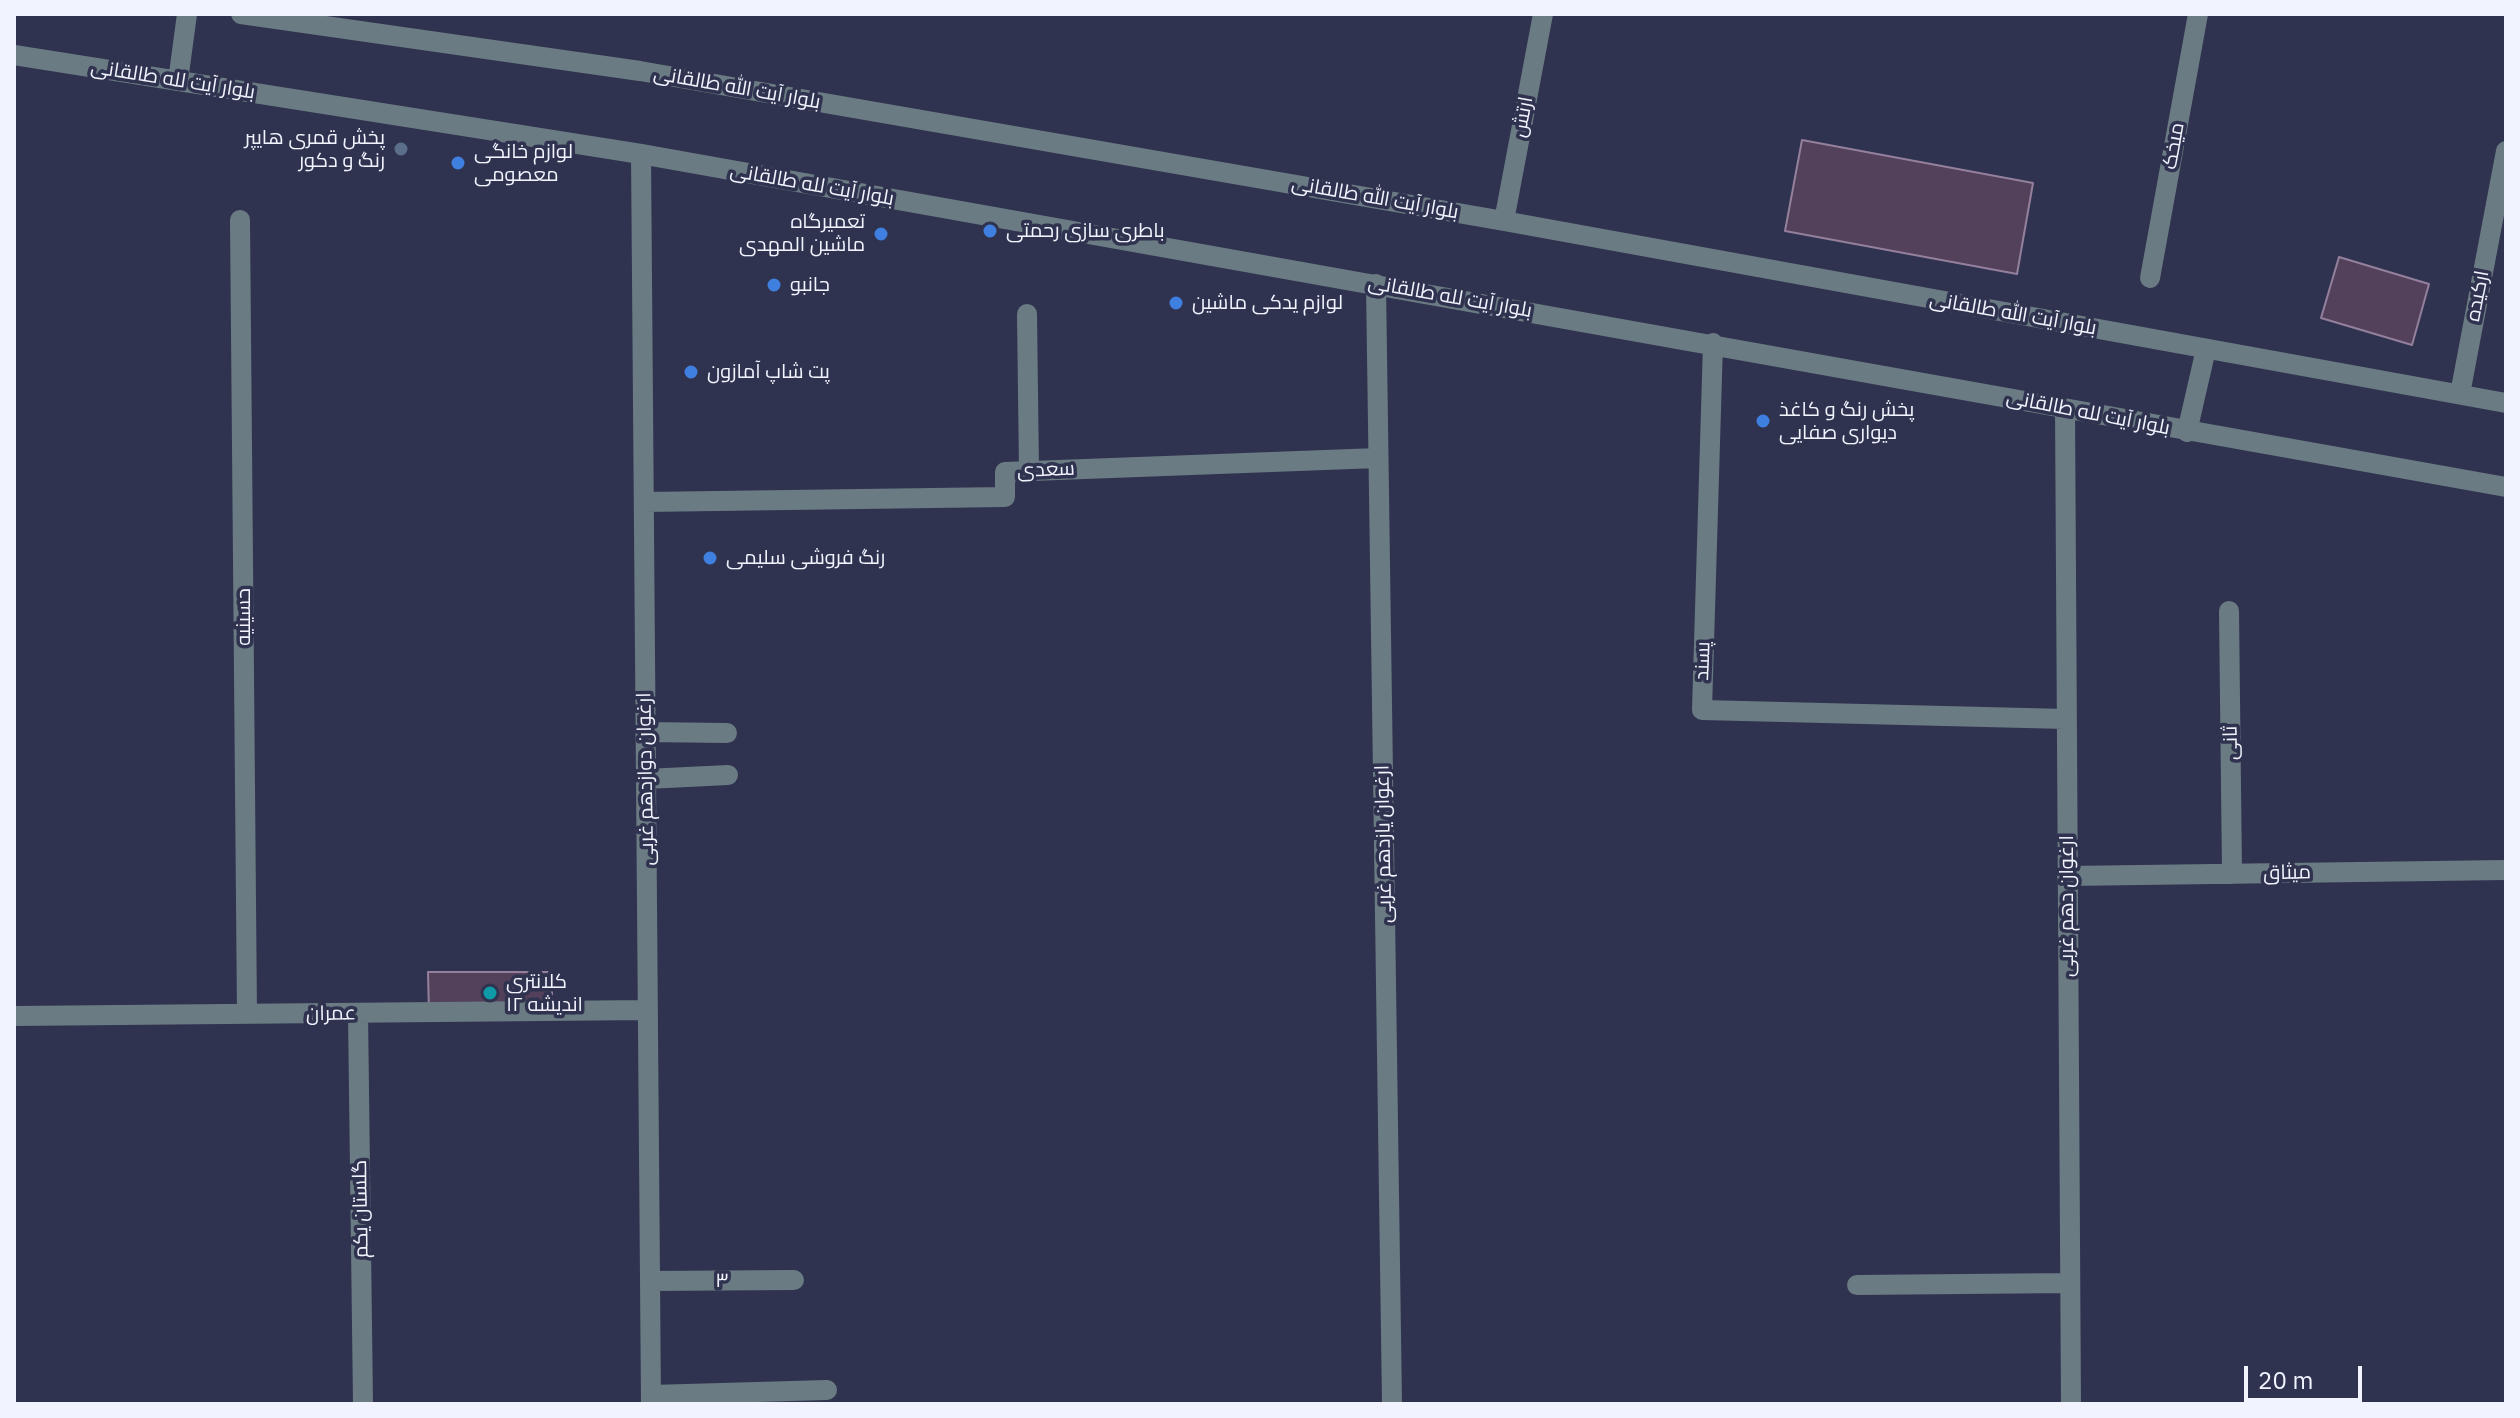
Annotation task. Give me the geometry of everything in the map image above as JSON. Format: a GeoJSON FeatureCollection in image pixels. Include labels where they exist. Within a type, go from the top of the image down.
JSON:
{"type":"FeatureCollection","features":[{"type":"Feature","properties":{"kind":"street"},"geometry":{"type":"LineString","coordinates":[[178,81],[187,14]]}},
{"type":"Feature","properties":{"kind":"street","name":"بلوار آیت الله طالقانی"},"geometry":{"type":"LineString","coordinates":[[241,14],[321,21],[640,71],[1504,221],[2506,403]]}},
{"type":"Feature","properties":{"kind":"street","name":"ارتش"},"geometry":{"type":"LineString","coordinates":[[1504,221],[1543,14]]}},
{"type":"Feature","properties":{"kind":"street","name":"میخک"},"geometry":{"type":"LineString","coordinates":[[2150,278],[2198,14]]}},
{"type":"Feature","properties":{"kind":"street","name":"بلوار آیت لله طالقانی"},"geometry":{"type":"LineString","coordinates":[[14,55],[641,154],[2506,487]]}},
{"type":"Feature","properties":{"kind":"street","name":"ارکیده"},"geometry":{"type":"LineString","coordinates":[[2460,394],[2506,151]]}},
{"type":"Feature","properties":{"kind":"street","name":"ارغوان دوازدهم غربی"},"geometry":{"type":"LineString","coordinates":[[641,154],[651,1399]]}},
{"type":"Feature","properties":{"kind":"street","name":"حسینیه"},"geometry":{"type":"LineString","coordinates":[[240,220],[247,1014]]}},
{"type":"Feature","properties":{"kind":"street","name":"ارغوان یازدهم غربی"},"geometry":{"type":"LineString","coordinates":[[1376,284],[1392,1404]]}},
{"type":"Feature","properties":{"kind":"street"},"geometry":{"type":"LineString","coordinates":[[1027,314],[1029,471]]}},
{"type":"Feature","properties":{"kind":"street","name":"پسند"},"geometry":{"type":"LineString","coordinates":[[1713,343],[1702,710],[2066,719]]}},
{"type":"Feature","properties":{"kind":"street"},"geometry":{"type":"LineString","coordinates":[[2187,432],[2206,349]]}},
{"type":"Feature","properties":{"kind":"street","name":"ارغوان دهم غربی"},"geometry":{"type":"LineString","coordinates":[[2065,408],[2071,1404]]}},
{"type":"Feature","properties":{"kind":"street","name":"سعدی"},"geometry":{"type":"LineString","coordinates":[[644,502],[1005,497],[1005,472],[1378,458]]}},
{"type":"Feature","properties":{"kind":"street","name":"ثانی"},"geometry":{"type":"LineString","coordinates":[[2229,611],[2232,874]]}},
{"type":"Feature","properties":{"kind":"street"},"geometry":{"type":"LineString","coordinates":[[645,732],[727,733]]}},
{"type":"Feature","properties":{"kind":"street"},"geometry":{"type":"LineString","coordinates":[[646,779],[728,775]]}},
{"type":"Feature","properties":{"kind":"street","name":"میثاق"},"geometry":{"type":"LineString","coordinates":[[2067,876],[2506,870]]}},
{"type":"Feature","properties":{"kind":"street","name":"عمران"},"geometry":{"type":"LineString","coordinates":[[14,1016],[648,1010]]}},
{"type":"Feature","properties":{"kind":"street","name":"گلستان یکم"},"geometry":{"type":"LineString","coordinates":[[358,1013],[363,1404]]}},
{"type":"Feature","properties":{"kind":"street","name":"۳"},"geometry":{"type":"LineString","coordinates":[[650,1281],[794,1280]]}},
{"type":"Feature","properties":{"kind":"street"},"geometry":{"type":"LineString","coordinates":[[1857,1285],[2070,1283]]}},
{"type":"Feature","properties":{"kind":"street"},"geometry":{"type":"LineString","coordinates":[[651,1399],[827,1390]]}},
{"type":"Feature","properties":{"kind":"building"},"geometry":{"type":"Polygon","coordinates":[[[1802,140],[2033,183],[2017,274],[1785,231],[1802,140]]]}},
{"type":"Feature","properties":{"kind":"building"},"geometry":{"type":"Polygon","coordinates":[[[2339,257],[2429,284],[2412,345],[2321,318],[2339,257]]]}},
{"type":"Feature","properties":{"kind":"building","name":"کلانتری ۱۲ اندیشه"},"geometry":{"type":"Polygon","coordinates":[[[428,972],[552,972],[552,1014],[429,1014],[428,972]]]}},
{"type":"Feature","properties":{"kind":"place","name":"پخش قمری هایپر رنگ و دکور"},"geometry":{"type":"Point","coordinates":[401,149]}},
{"type":"Feature","properties":{"kind":"place","name":"لوازم خانگی معصومی"},"geometry":{"type":"Point","coordinates":[458,163]}},
{"type":"Feature","properties":{"kind":"place","name":"باطری سازی رحمتی"},"geometry":{"type":"Point","coordinates":[990,231]}},
{"type":"Feature","properties":{"kind":"place","name":"تعمیرگاه ماشین المهدی"},"geometry":{"type":"Point","coordinates":[881,234]}},
{"type":"Feature","properties":{"kind":"place","name":"جانبو"},"geometry":{"type":"Point","coordinates":[774,285]}},
{"type":"Feature","properties":{"kind":"place","name":"لوازم یدکی ماشین"},"geometry":{"type":"Point","coordinates":[1176,303]}},
{"type":"Feature","properties":{"kind":"place","name":"پت شاپ آمازون"},"geometry":{"type":"Point","coordinates":[691,372]}},
{"type":"Feature","properties":{"kind":"place","name":"پخش رنگ و کاغذ دیواری صفایی"},"geometry":{"type":"Point","coordinates":[1763,421]}},
{"type":"Feature","properties":{"kind":"place","name":"رنگ فروشی سلیمی"},"geometry":{"type":"Point","coordinates":[710,558]}},
{"type":"Feature","properties":{"kind":"place","name":"کلانتری ۱۲ اندیشه"},"geometry":{"type":"Point","coordinates":[490,993]}}]}
